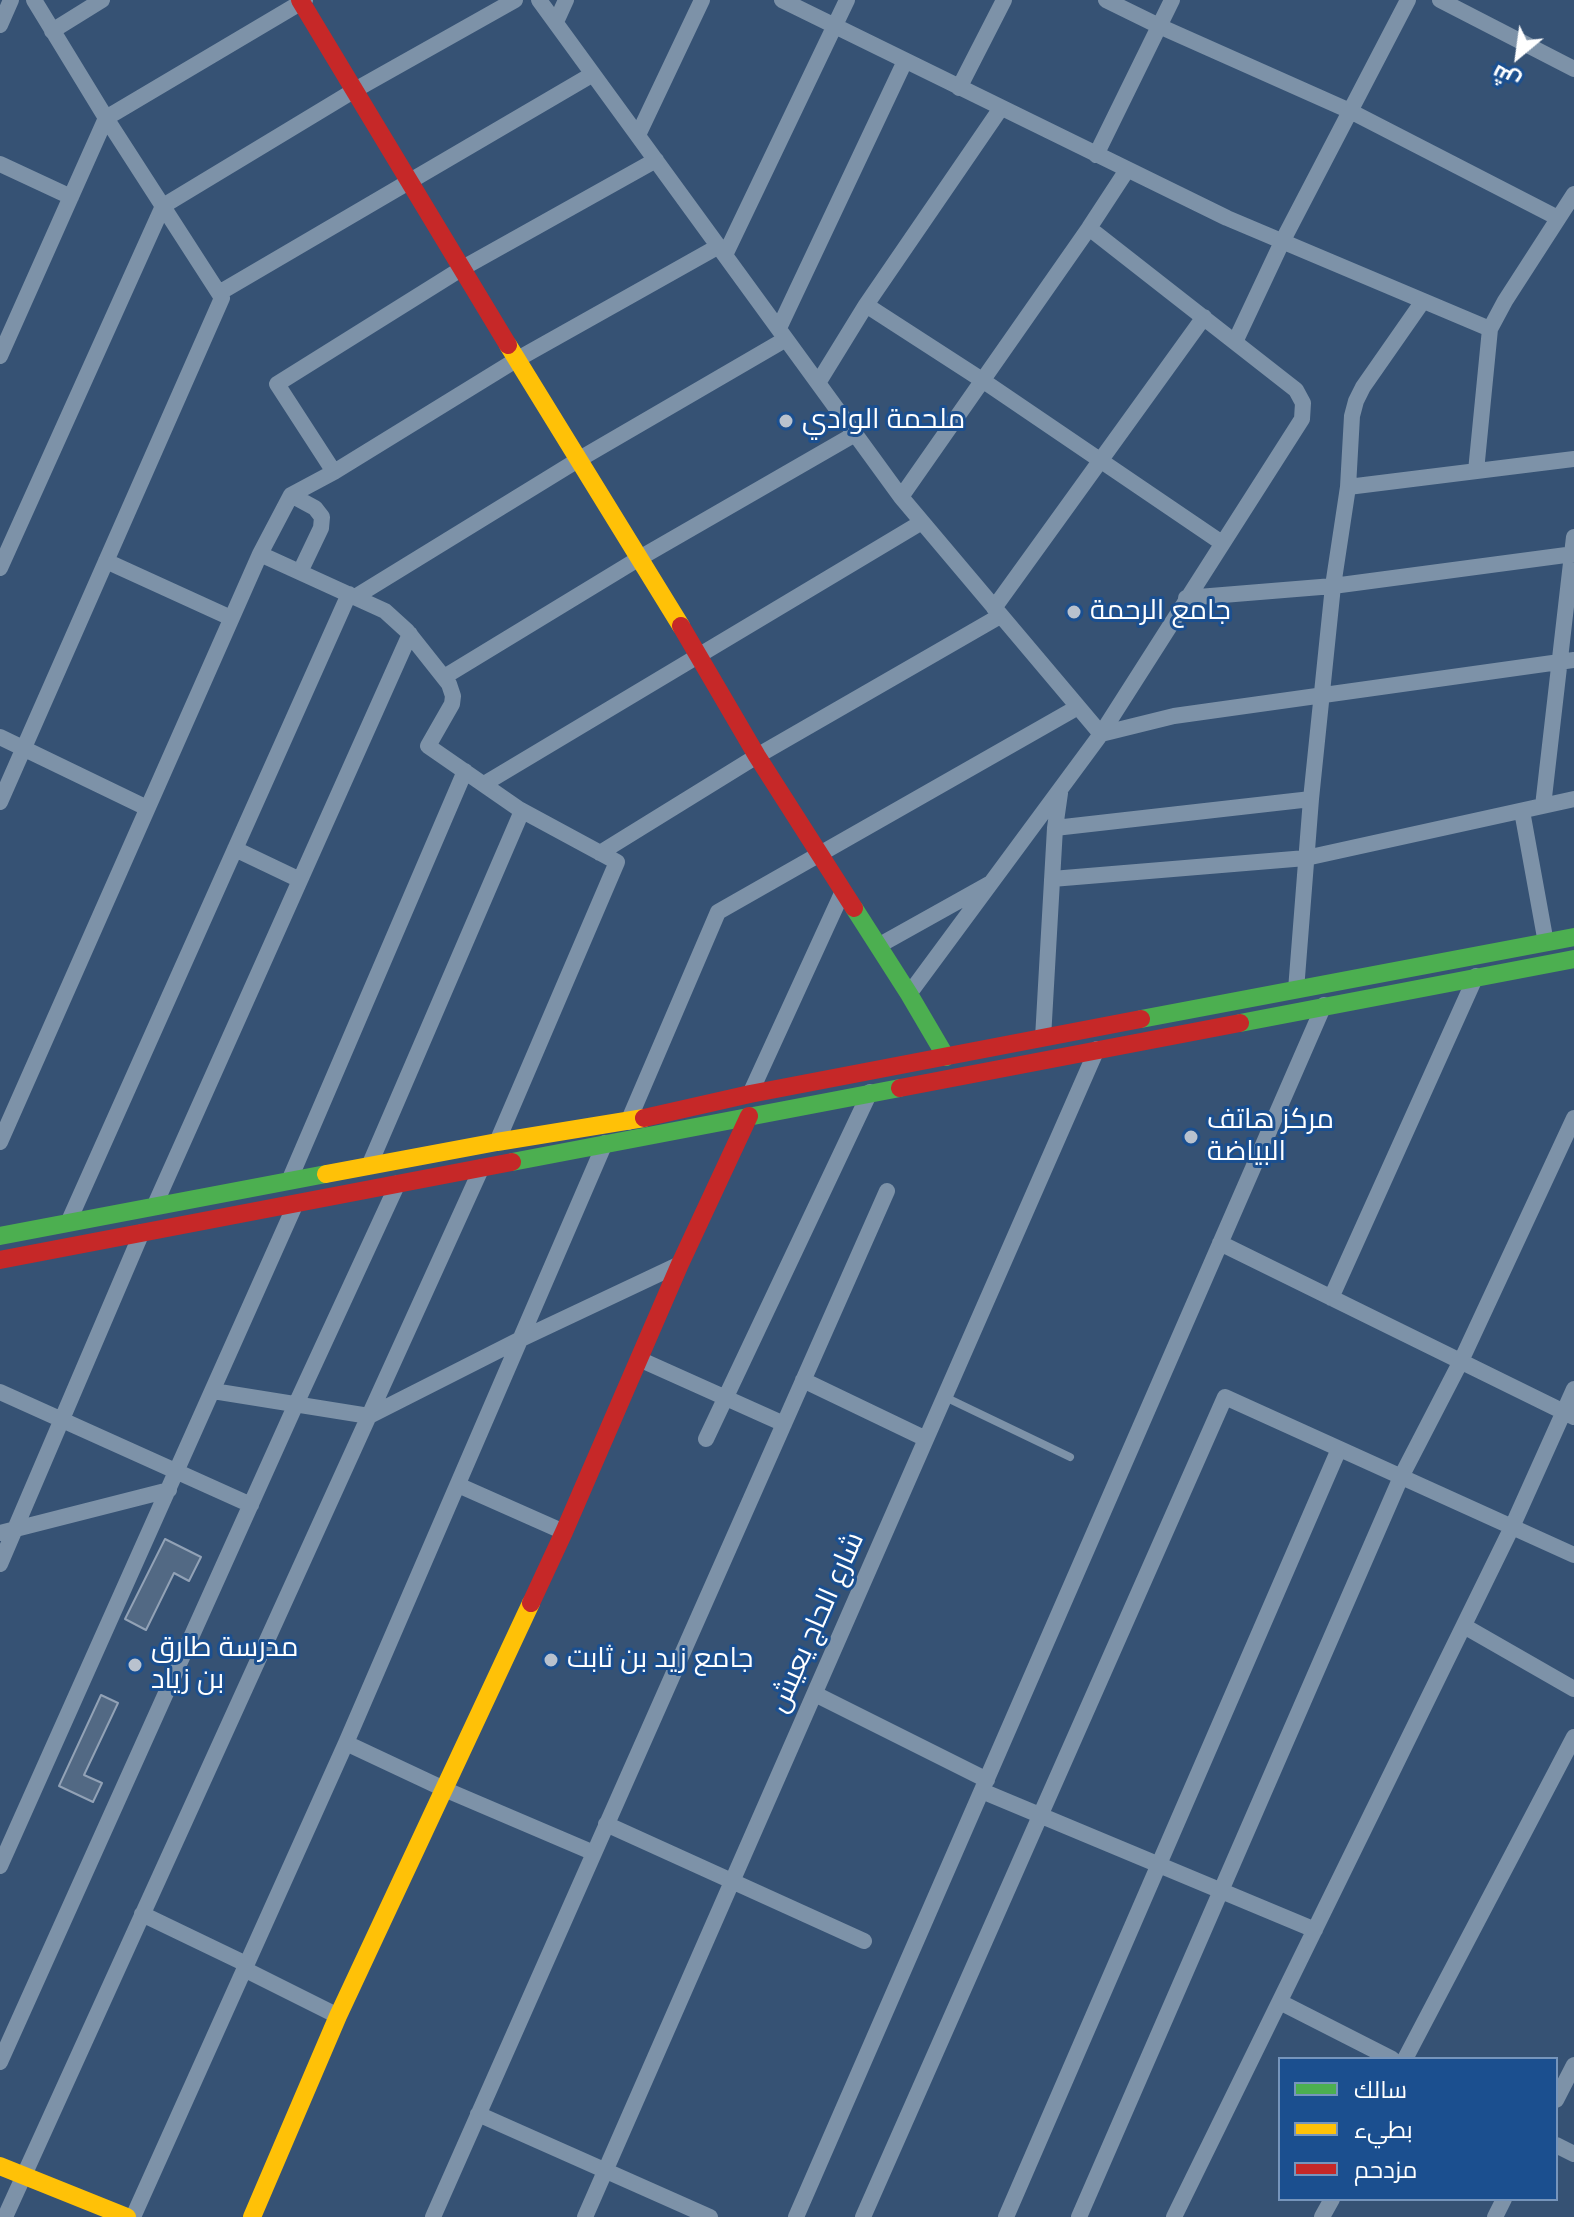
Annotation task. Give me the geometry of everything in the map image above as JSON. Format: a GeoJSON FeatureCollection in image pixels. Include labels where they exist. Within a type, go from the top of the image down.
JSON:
{"type":"FeatureCollection","features":[{"type":"Feature","properties":{"kind":"main road"},"geometry":{"type":"LineString","coordinates":[[302,1],[757,756],[946,1057]]}},
{"type":"Feature","properties":{"kind":"main road"},"geometry":{"type":"LineString","coordinates":[[0,1236],[497,1142],[628,1122],[750,1094],[1574,937]]}},
{"type":"Feature","properties":{"kind":"main road"},"geometry":{"type":"LineString","coordinates":[[0,1260],[1574,959]]}},
{"type":"Feature","properties":{"kind":"main road"},"geometry":{"type":"LineString","coordinates":[[252,2217],[338,2016],[564,1532],[680,1264],[749,1116]]}},
{"type":"Feature","properties":{"kind":"main road"},"geometry":{"type":"LineString","coordinates":[[0,2166],[130,2217]]}},
{"type":"Feature","properties":{"kind":"street"},"geometry":{"type":"LineString","coordinates":[[0,25],[11,0]]}},
{"type":"Feature","properties":{"kind":"street"},"geometry":{"type":"LineString","coordinates":[[0,802],[222,298],[34,0]]}},
{"type":"Feature","properties":{"kind":"street"},"geometry":{"type":"LineString","coordinates":[[52,31],[102,0]]}},
{"type":"Feature","properties":{"kind":"street"},"geometry":{"type":"LineString","coordinates":[[0,568],[163,206],[355,90],[515,0]]}},
{"type":"Feature","properties":{"kind":"street"},"geometry":{"type":"LineString","coordinates":[[539,0],[901,497],[1101,734]]}},
{"type":"Feature","properties":{"kind":"street"},"geometry":{"type":"LineString","coordinates":[[556,22],[566,0]]}},
{"type":"Feature","properties":{"kind":"street"},"geometry":{"type":"LineString","coordinates":[[638,135],[702,0]]}},
{"type":"Feature","properties":{"kind":"street"},"geometry":{"type":"LineString","coordinates":[[782,0],[1227,218],[1490,329]]}},
{"type":"Feature","properties":{"kind":"street"},"geometry":{"type":"LineString","coordinates":[[0,1142],[231,618],[291,495],[334,472],[516,360],[722,250],[847,0]]}},
{"type":"Feature","properties":{"kind":"street"},"geometry":{"type":"LineString","coordinates":[[959,88],[1004,0]]}},
{"type":"Feature","properties":{"kind":"street"},"geometry":{"type":"LineString","coordinates":[[1106,0],[1350,111],[1558,218]]}},
{"type":"Feature","properties":{"kind":"street"},"geometry":{"type":"LineString","coordinates":[[1096,155],[1172,0]]}},
{"type":"Feature","properties":{"kind":"street"},"geometry":{"type":"LineString","coordinates":[[1235,342],[1282,242],[1408,0]]}},
{"type":"Feature","properties":{"kind":"street"},"geometry":{"type":"LineString","coordinates":[[1440,0],[1574,69]]}},
{"type":"Feature","properties":{"kind":"street"},"geometry":{"type":"LineString","coordinates":[[0,356],[6,328],[106,118],[302,1]]}},
{"type":"Feature","properties":{"kind":"street"},"geometry":{"type":"LineString","coordinates":[[68,1223],[352,596],[782,334],[905,61]]}},
{"type":"Feature","properties":{"kind":"street"},"geometry":{"type":"LineString","coordinates":[[219,293],[593,74]]}},
{"type":"Feature","properties":{"kind":"street"},"geometry":{"type":"LineString","coordinates":[[818,383],[866,305],[1001,108]]}},
{"type":"Feature","properties":{"kind":"street"},"geometry":{"type":"LineString","coordinates":[[334,472],[277,384],[461,269],[656,160]]}},
{"type":"Feature","properties":{"kind":"street"},"geometry":{"type":"LineString","coordinates":[[0,164],[71,197]]}},
{"type":"Feature","properties":{"kind":"street"},"geometry":{"type":"LineString","coordinates":[[901,497],[1127,170]]}},
{"type":"Feature","properties":{"kind":"street"},"geometry":{"type":"LineString","coordinates":[[1476,471],[1490,329],[1574,194]]}},
{"type":"Feature","properties":{"kind":"street"},"geometry":{"type":"LineString","coordinates":[[909,994],[1101,734],[1302,419],[1303,403],[1296,390],[1089,228]]}},
{"type":"Feature","properties":{"kind":"street"},"geometry":{"type":"LineString","coordinates":[[1296,990],[1311,799],[1333,586],[1348,487],[1352,416],[1363,387],[1423,301]]}},
{"type":"Feature","properties":{"kind":"street"},"geometry":{"type":"LineString","coordinates":[[866,305],[1222,543]]}},
{"type":"Feature","properties":{"kind":"street"},"geometry":{"type":"LineString","coordinates":[[600,853],[997,612],[1204,317]]}},
{"type":"Feature","properties":{"kind":"street"},"geometry":{"type":"LineString","coordinates":[[444,677],[638,559],[855,434]]}},
{"type":"Feature","properties":{"kind":"street"},"geometry":{"type":"LineString","coordinates":[[1348,487],[1574,459]]}},
{"type":"Feature","properties":{"kind":"street"},"geometry":{"type":"LineString","coordinates":[[291,495],[315,508],[322,517],[321,528],[300,572]]}},
{"type":"Feature","properties":{"kind":"street"},"geometry":{"type":"LineString","coordinates":[[484,784],[922,522]]}},
{"type":"Feature","properties":{"kind":"street"},"geometry":{"type":"LineString","coordinates":[[1543,806],[1567,661],[1574,537]]}},
{"type":"Feature","properties":{"kind":"street"},"geometry":{"type":"LineString","coordinates":[[260,554],[385,611],[410,634],[449,684],[453,696],[452,704],[428,746],[522,811],[617,862],[497,1142]]}},
{"type":"Feature","properties":{"kind":"street"},"geometry":{"type":"LineString","coordinates":[[1186,598],[1333,586],[1573,554]]}},
{"type":"Feature","properties":{"kind":"street"},"geometry":{"type":"LineString","coordinates":[[106,561],[231,618]]}},
{"type":"Feature","properties":{"kind":"street"},"geometry":{"type":"LineString","coordinates":[[154,1207],[410,634]]}},
{"type":"Feature","properties":{"kind":"street"},"geometry":{"type":"LineString","coordinates":[[1101,734],[1174,716],[1567,661]]}},
{"type":"Feature","properties":{"kind":"street"},"geometry":{"type":"LineString","coordinates":[[628,1122],[718,912],[1078,707]]}},
{"type":"Feature","properties":{"kind":"street"},"geometry":{"type":"LineString","coordinates":[[0,737],[147,808]]}},
{"type":"Feature","properties":{"kind":"street"},"geometry":{"type":"LineString","coordinates":[[289,1181],[465,771]]}},
{"type":"Feature","properties":{"kind":"street"},"geometry":{"type":"LineString","coordinates":[[1043,1038],[1055,828],[1060,791]]}},
{"type":"Feature","properties":{"kind":"street"},"geometry":{"type":"LineString","coordinates":[[1055,828],[1311,799]]}},
{"type":"Feature","properties":{"kind":"street"},"geometry":{"type":"LineString","coordinates":[[1052,879],[1306,858],[1574,799]]}},
{"type":"Feature","properties":{"kind":"street"},"geometry":{"type":"LineString","coordinates":[[369,1166],[522,811]]}},
{"type":"Feature","properties":{"kind":"street"},"geometry":{"type":"LineString","coordinates":[[1522,811],[1546,943]]}},
{"type":"Feature","properties":{"kind":"street"},"geometry":{"type":"LineString","coordinates":[[235,849],[300,880]]}},
{"type":"Feature","properties":{"kind":"street"},"geometry":{"type":"LineString","coordinates":[[878,946],[994,881]]}},
{"type":"Feature","properties":{"kind":"street"},"geometry":{"type":"LineString","coordinates":[[750,1094],[843,891]]}},
{"type":"Feature","properties":{"kind":"street"},"geometry":{"type":"LineString","coordinates":[[1331,1298],[1476,976]]}},
{"type":"Feature","properties":{"kind":"street"},"geometry":{"type":"LineString","coordinates":[[796,2217],[1324,1005]]}},
{"type":"Feature","properties":{"kind":"street","name":"شارع الحاج يعيش"},"geometry":{"type":"LineString","coordinates":[[585,2217],[1097,1049]]}},
{"type":"Feature","properties":{"kind":"street"},"geometry":{"type":"LineString","coordinates":[[706,1439],[870,1092]]}},
{"type":"Feature","properties":{"kind":"street"},"geometry":{"type":"LineString","coordinates":[[1079,2217],[1401,1477],[1461,1361],[1574,1118]]}},
{"type":"Feature","properties":{"kind":"street"},"geometry":{"type":"LineString","coordinates":[[130,2217],[346,1743],[605,1143]]}},
{"type":"Feature","properties":{"kind":"street"},"geometry":{"type":"LineString","coordinates":[[5,2217],[482,1167]]}},
{"type":"Feature","properties":{"kind":"street"},"geometry":{"type":"LineString","coordinates":[[0,2062],[398,1183]]}},
{"type":"Feature","properties":{"kind":"street"},"geometry":{"type":"LineString","coordinates":[[433,2217],[887,1191]]}},
{"type":"Feature","properties":{"kind":"street"},"geometry":{"type":"LineString","coordinates":[[0,1866],[296,1203]]}},
{"type":"Feature","properties":{"kind":"street"},"geometry":{"type":"LineString","coordinates":[[0,1564],[7,1531],[62,1420],[142,1232]]}},
{"type":"Feature","properties":{"kind":"street"},"geometry":{"type":"LineString","coordinates":[[1220,1243],[1568,1414]]}},
{"type":"Feature","properties":{"kind":"street"},"geometry":{"type":"LineString","coordinates":[[213,1391],[369,1416],[521,1339],[680,1264]]}},
{"type":"Feature","properties":{"kind":"street"},"geometry":{"type":"LineString","coordinates":[[639,1359],[784,1424]]}},
{"type":"Feature","properties":{"kind":"street"},"geometry":{"type":"LineString","coordinates":[[803,1380],[926,1439]]}},
{"type":"Feature","properties":{"kind":"street"},"geometry":{"type":"LineString","coordinates":[[1174,2217],[1568,1414],[1574,1389]]}},
{"type":"Feature","properties":{"kind":"street"},"geometry":{"type":"LineString","coordinates":[[0,1392],[251,1505]]}},
{"type":"Feature","properties":{"kind":"street"},"geometry":{"type":"LineString","coordinates":[[863,2217],[1225,1397],[1574,1555]]}},
{"type":"Feature","properties":{"kind":"street"},"geometry":{"type":"LineString","coordinates":[[1006,2217],[1339,1449]]}},
{"type":"Feature","properties":{"kind":"street"},"geometry":{"type":"LineString","coordinates":[[458,1485],[564,1532]]}},
{"type":"Feature","properties":{"kind":"street"},"geometry":{"type":"LineString","coordinates":[[7,1531],[169,1490]]}},
{"type":"Feature","properties":{"kind":"street"},"geometry":{"type":"LineString","coordinates":[[1464,1626],[1574,1689]]}},
{"type":"Feature","properties":{"kind":"street"},"geometry":{"type":"LineString","coordinates":[[815,1694],[1041,1815],[1315,1930]]}},
{"type":"Feature","properties":{"kind":"street"},"geometry":{"type":"LineString","coordinates":[[1406,2057],[1574,1737]]}},
{"type":"Feature","properties":{"kind":"street"},"geometry":{"type":"LineString","coordinates":[[346,1743],[594,1853]]}},
{"type":"Feature","properties":{"kind":"street"},"geometry":{"type":"LineString","coordinates":[[606,1824],[864,1941]]}},
{"type":"Feature","properties":{"kind":"street"},"geometry":{"type":"LineString","coordinates":[[142,1914],[338,2016]]}},
{"type":"Feature","properties":{"kind":"street"},"geometry":{"type":"LineString","coordinates":[[1280,2002],[1388,2057]]}},
{"type":"Feature","properties":{"kind":"street"},"geometry":{"type":"LineString","coordinates":[[1558,2096],[1574,2065]]}},
{"type":"Feature","properties":{"kind":"street"},"geometry":{"type":"LineString","coordinates":[[478,2114],[710,2217]]}},
{"type":"Feature","properties":{"kind":"lane"},"geometry":{"type":"LineString","coordinates":[[945,1397],[1070,1457]]}},
{"type":"Feature","properties":{"kind":"building"},"geometry":{"type":"Polygon","coordinates":[[[165,1539],[201,1557],[189,1581],[174,1573],[146,1630],[125,1619],[165,1539]]]}},
{"type":"Feature","properties":{"kind":"building"},"geometry":{"type":"Polygon","coordinates":[[[101,1695],[118,1703],[84,1775],[102,1783],[93,1802],[59,1786],[101,1695]]]}},
{"type":"Feature","properties":{"kind":"traffic: fast"},"geometry":{"type":"LineString","coordinates":[[854,908],[946,1057]]}},
{"type":"Feature","properties":{"kind":"traffic: fast"},"geometry":{"type":"LineString","coordinates":[[1141,1019],[1574,937]]}},
{"type":"Feature","properties":{"kind":"traffic: fast"},"geometry":{"type":"LineString","coordinates":[[1240,1023],[1574,959]]}},
{"type":"Feature","properties":{"kind":"traffic: fast"},"geometry":{"type":"LineString","coordinates":[[512,1162],[900,1088]]}},
{"type":"Feature","properties":{"kind":"traffic: fast"},"geometry":{"type":"LineString","coordinates":[[0,1236],[326,1174]]}},
{"type":"Feature","properties":{"kind":"traffic: slow"},"geometry":{"type":"LineString","coordinates":[[508,345],[681,626]]}},
{"type":"Feature","properties":{"kind":"traffic: slow"},"geometry":{"type":"LineString","coordinates":[[326,1174],[644,1118]]}},
{"type":"Feature","properties":{"kind":"traffic: slow"},"geometry":{"type":"LineString","coordinates":[[252,2217],[338,2016],[531,1603]]}},
{"type":"Feature","properties":{"kind":"traffic: slow"},"geometry":{"type":"LineString","coordinates":[[0,2166],[127,2217]]}},
{"type":"Feature","properties":{"kind":"traffic: jam"},"geometry":{"type":"LineString","coordinates":[[300,0],[508,345]]}},
{"type":"Feature","properties":{"kind":"traffic: jam"},"geometry":{"type":"LineString","coordinates":[[681,626],[757,756],[854,908]]}},
{"type":"Feature","properties":{"kind":"traffic: jam"},"geometry":{"type":"LineString","coordinates":[[644,1118],[750,1094],[1141,1019]]}},
{"type":"Feature","properties":{"kind":"traffic: jam"},"geometry":{"type":"LineString","coordinates":[[900,1088],[1240,1023]]}},
{"type":"Feature","properties":{"kind":"traffic: jam"},"geometry":{"type":"LineString","coordinates":[[531,1603],[680,1264],[749,1116]]}},
{"type":"Feature","properties":{"kind":"traffic: jam"},"geometry":{"type":"LineString","coordinates":[[0,1260],[512,1162]]}},
{"type":"Feature","properties":{"kind":"place","name":"ملحمة الوادي"},"geometry":{"type":"Point","coordinates":[786,421]}},
{"type":"Feature","properties":{"kind":"place","name":"جامع الرحمة"},"geometry":{"type":"Point","coordinates":[1074,612]}},
{"type":"Feature","properties":{"kind":"place","name":"مركز هاتف البياضة"},"geometry":{"type":"Point","coordinates":[1191,1137]}},
{"type":"Feature","properties":{"kind":"place","name":"جامع زيد بن ثابت"},"geometry":{"type":"Point","coordinates":[551,1660]}},
{"type":"Feature","properties":{"kind":"place","name":"مدرسة طارق بن زياد"},"geometry":{"type":"Point","coordinates":[135,1665]}}]}
